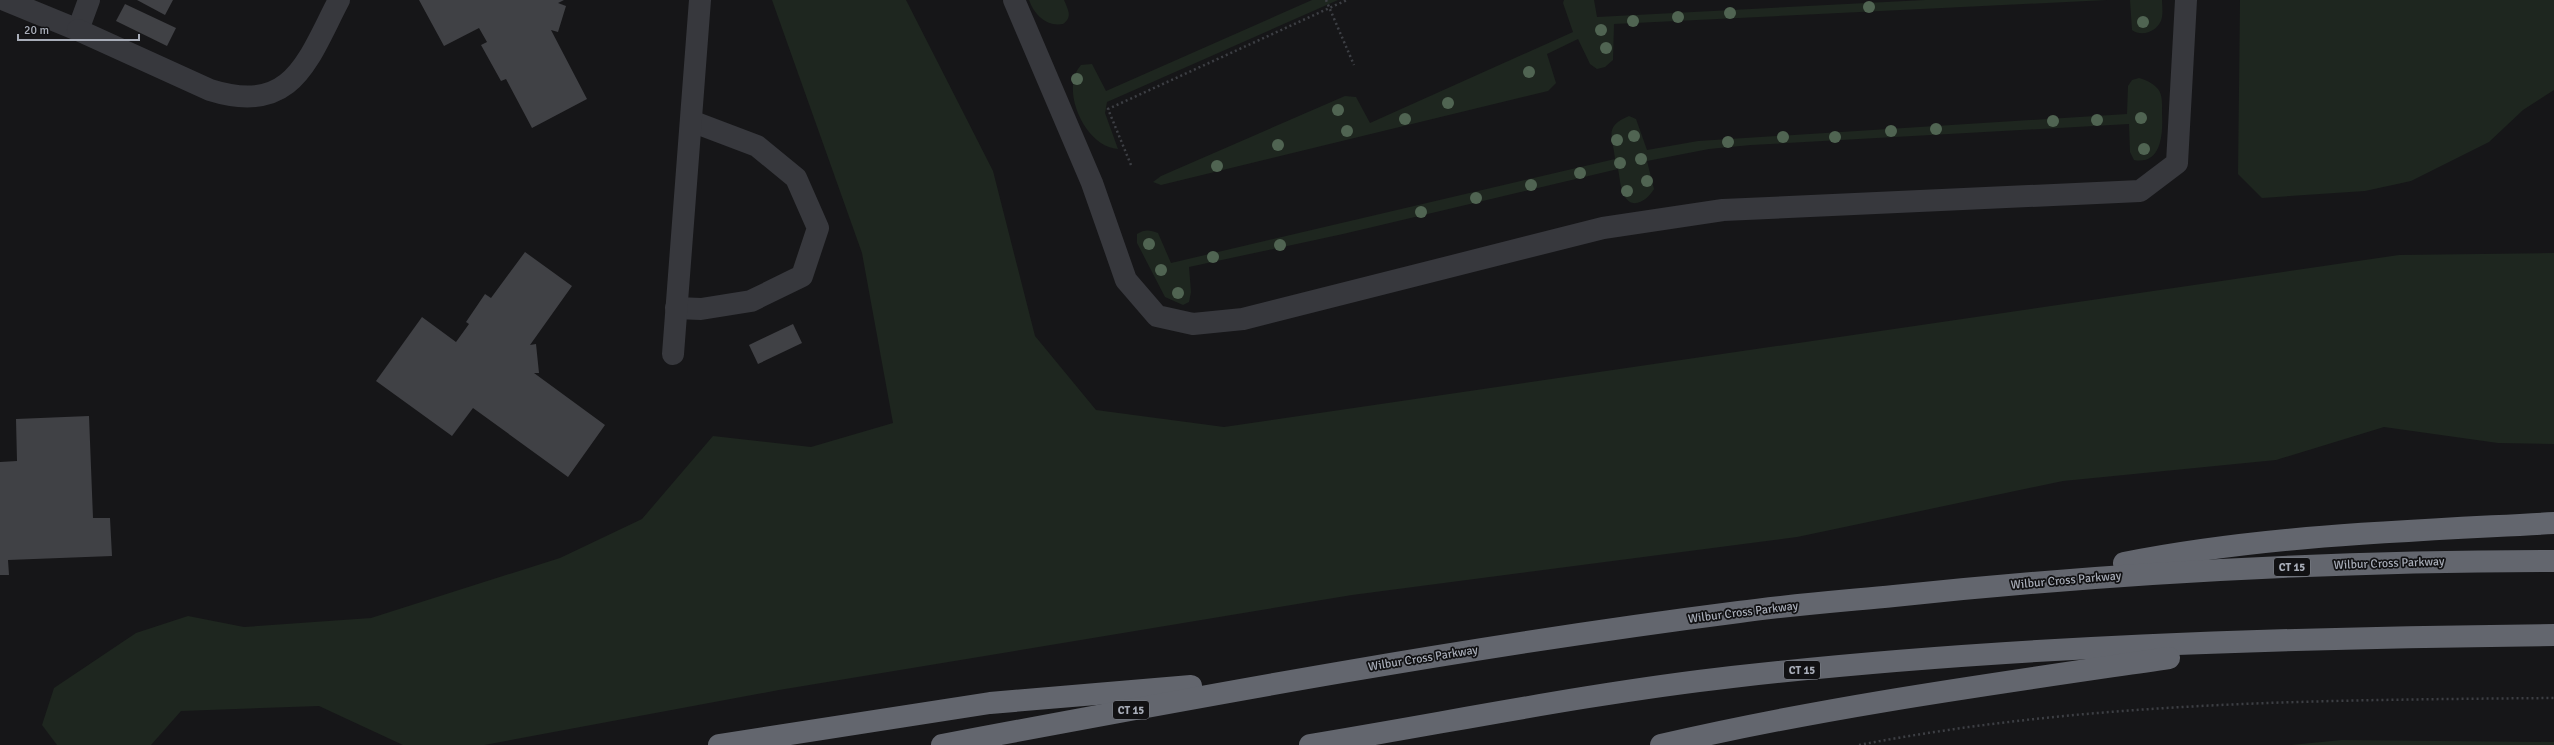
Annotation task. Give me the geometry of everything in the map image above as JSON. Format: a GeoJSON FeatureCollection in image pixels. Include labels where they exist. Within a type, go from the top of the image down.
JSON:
{"type":"FeatureCollection","features":[{"type":"Feature","properties":{"kind":"highway"},"geometry":{"type":"LineString","coordinates":[[2030,582],[2160,556],[2279,540],[2554,523]]}},
{"type":"Feature","properties":{"kind":"highway","name":"Wilbur Cross Parkway"},"geometry":{"type":"LineString","coordinates":[[942,745],[1464,651],[1744,611],[2030,582],[2178,571],[2455,561],[2554,561]]}},
{"type":"Feature","properties":{"kind":"highway","name":"CT 15"},"geometry":{"type":"LineString","coordinates":[[1310,745],[1586,698],[1744,676],[1869,662],[1980,655],[2299,640],[2554,635]]}},
{"type":"Feature","properties":{"kind":"highway"},"geometry":{"type":"LineString","coordinates":[[1661,745],[1734,728],[1879,700],[2299,640]]}},
{"type":"Feature","properties":{"kind":"highway"},"geometry":{"type":"LineString","coordinates":[[719,745],[990,703],[1320,676]]}},
{"type":"Feature","properties":{"kind":"lane"},"geometry":{"type":"LineString","coordinates":[[5,0],[78,30],[210,90],[230,96],[251,98],[268,95],[294,79],[305,66],[339,0]]}},
{"type":"Feature","properties":{"kind":"lane"},"geometry":{"type":"LineString","coordinates":[[78,30],[89,0]]}},
{"type":"Feature","properties":{"kind":"lane"},"geometry":{"type":"LineString","coordinates":[[673,354],[700,0]]}},
{"type":"Feature","properties":{"kind":"lane"},"geometry":{"type":"LineString","coordinates":[[1014,0],[1092,183],[1126,280],[1157,316],[1193,324],[1243,319],[1603,228],[1723,210],[2140,191],[2177,163],[2186,0]]}},
{"type":"Feature","properties":{"kind":"lane"},"geometry":{"type":"LineString","coordinates":[[676,308],[701,309],[750,301],[802,276],[818,228],[796,178],[757,146],[691,121]]}},
{"type":"Feature","properties":{"kind":"path"},"geometry":{"type":"LineString","coordinates":[[1326,0],[1354,65]]}},
{"type":"Feature","properties":{"kind":"path"},"geometry":{"type":"LineString","coordinates":[[1131,165],[1108,109],[1347,0]]}},
{"type":"Feature","properties":{"kind":"path"},"geometry":{"type":"LineString","coordinates":[[1859,745],[1952,730],[2028,721],[2194,707],[2424,699],[2554,698]]}},
{"type":"Feature","properties":{"kind":"shaded area"},"geometry":{"type":"Polygon","coordinates":[[[772,0],[906,0],[993,171],[1035,336],[1096,410],[1224,427],[2399,255],[2554,253],[2554,444],[2498,443],[2384,427],[2276,460],[2063,481],[1797,537],[1352,595],[779,690],[484,745],[403,745],[319,706],[181,711],[151,745],[57,745],[42,725],[54,688],[136,633],[188,616],[244,627],[371,618],[560,558],[642,519],[713,436],[811,447],[893,423],[862,253],[772,0]]]}},
{"type":"Feature","properties":{"kind":"shaded area"},"geometry":{"type":"Polygon","coordinates":[[[1029,0],[1064,0],[1069,13],[1068,19],[1063,24],[1046,21],[1037,15],[1029,0]]]}},
{"type":"Feature","properties":{"kind":"shaded area"},"geometry":{"type":"Polygon","coordinates":[[[1312,0],[1338,0],[1107,102],[1105,113],[1118,149],[1106,146],[1095,138],[1086,128],[1079,115],[1074,102],[1073,88],[1075,75],[1081,65],[1092,64],[1106,91],[1312,0]]]}},
{"type":"Feature","properties":{"kind":"shaded area"},"geometry":{"type":"Polygon","coordinates":[[[1564,0],[1594,0],[1597,17],[1925,0],[2107,0],[1614,24],[1613,60],[1605,67],[1597,69],[1590,64],[1578,39],[1547,54],[1556,83],[1548,91],[1161,185],[1153,182],[1161,176],[1345,96],[1356,97],[1370,123],[1573,32],[1563,3],[1564,0]]]}},
{"type":"Feature","properties":{"kind":"shaded area"},"geometry":{"type":"Polygon","coordinates":[[[2130,0],[2162,0],[2161,22],[2155,29],[2146,33],[2132,30],[2130,0]]]}},
{"type":"Feature","properties":{"kind":"shaded area"},"geometry":{"type":"Polygon","coordinates":[[[2240,0],[2554,0],[2554,90],[2523,110],[2489,142],[2411,181],[2365,191],[2262,198],[2238,174],[2240,0]]]}},
{"type":"Feature","properties":{"kind":"shaded area"},"geometry":{"type":"Polygon","coordinates":[[[2139,78],[2149,82],[2158,89],[2161,94],[2162,104],[2162,129],[2159,146],[2150,158],[2143,160],[2134,160],[2130,152],[2129,124],[1751,145],[1709,149],[1647,161],[1654,189],[1649,196],[1637,203],[1629,201],[1623,194],[1618,169],[1343,234],[1189,267],[1191,292],[1189,302],[1183,305],[1165,297],[1137,243],[1137,234],[1140,232],[1148,230],[1158,233],[1171,263],[1615,159],[1612,138],[1613,128],[1621,120],[1629,116],[1636,119],[1647,150],[1698,141],[2127,114],[2128,86],[2132,80],[2139,78]]]}},
{"type":"Feature","properties":{"kind":"shaded area"},"geometry":{"type":"Polygon","coordinates":[[[2342,740],[2554,742],[2554,745],[2291,745],[2342,740]]]}},
{"type":"Feature","properties":{"kind":"building"},"geometry":{"type":"Polygon","coordinates":[[[137,0],[173,0],[165,15],[137,0]]]}},
{"type":"Feature","properties":{"kind":"building"},"geometry":{"type":"Polygon","coordinates":[[[419,0],[564,0],[558,3],[566,6],[558,32],[551,30],[587,99],[532,128],[506,79],[501,81],[481,45],[487,42],[479,28],[444,46],[419,0]]]}},
{"type":"Feature","properties":{"kind":"building"},"geometry":{"type":"Polygon","coordinates":[[[125,4],[176,28],[167,46],[116,21],[125,4]]]}},
{"type":"Feature","properties":{"kind":"building"},"geometry":{"type":"Polygon","coordinates":[[[525,252],[572,286],[530,345],[536,344],[539,373],[534,373],[605,425],[568,477],[473,408],[452,436],[376,381],[422,317],[456,342],[469,324],[466,322],[485,294],[491,298],[525,252]]]}},
{"type":"Feature","properties":{"kind":"building"},"geometry":{"type":"Polygon","coordinates":[[[793,324],[802,343],[758,364],[749,345],[793,324]]]}},
{"type":"Feature","properties":{"kind":"building"},"geometry":{"type":"Polygon","coordinates":[[[89,416],[93,518],[110,518],[112,556],[8,560],[9,575],[0,575],[0,462],[17,461],[16,419],[89,416]]]}}]}
